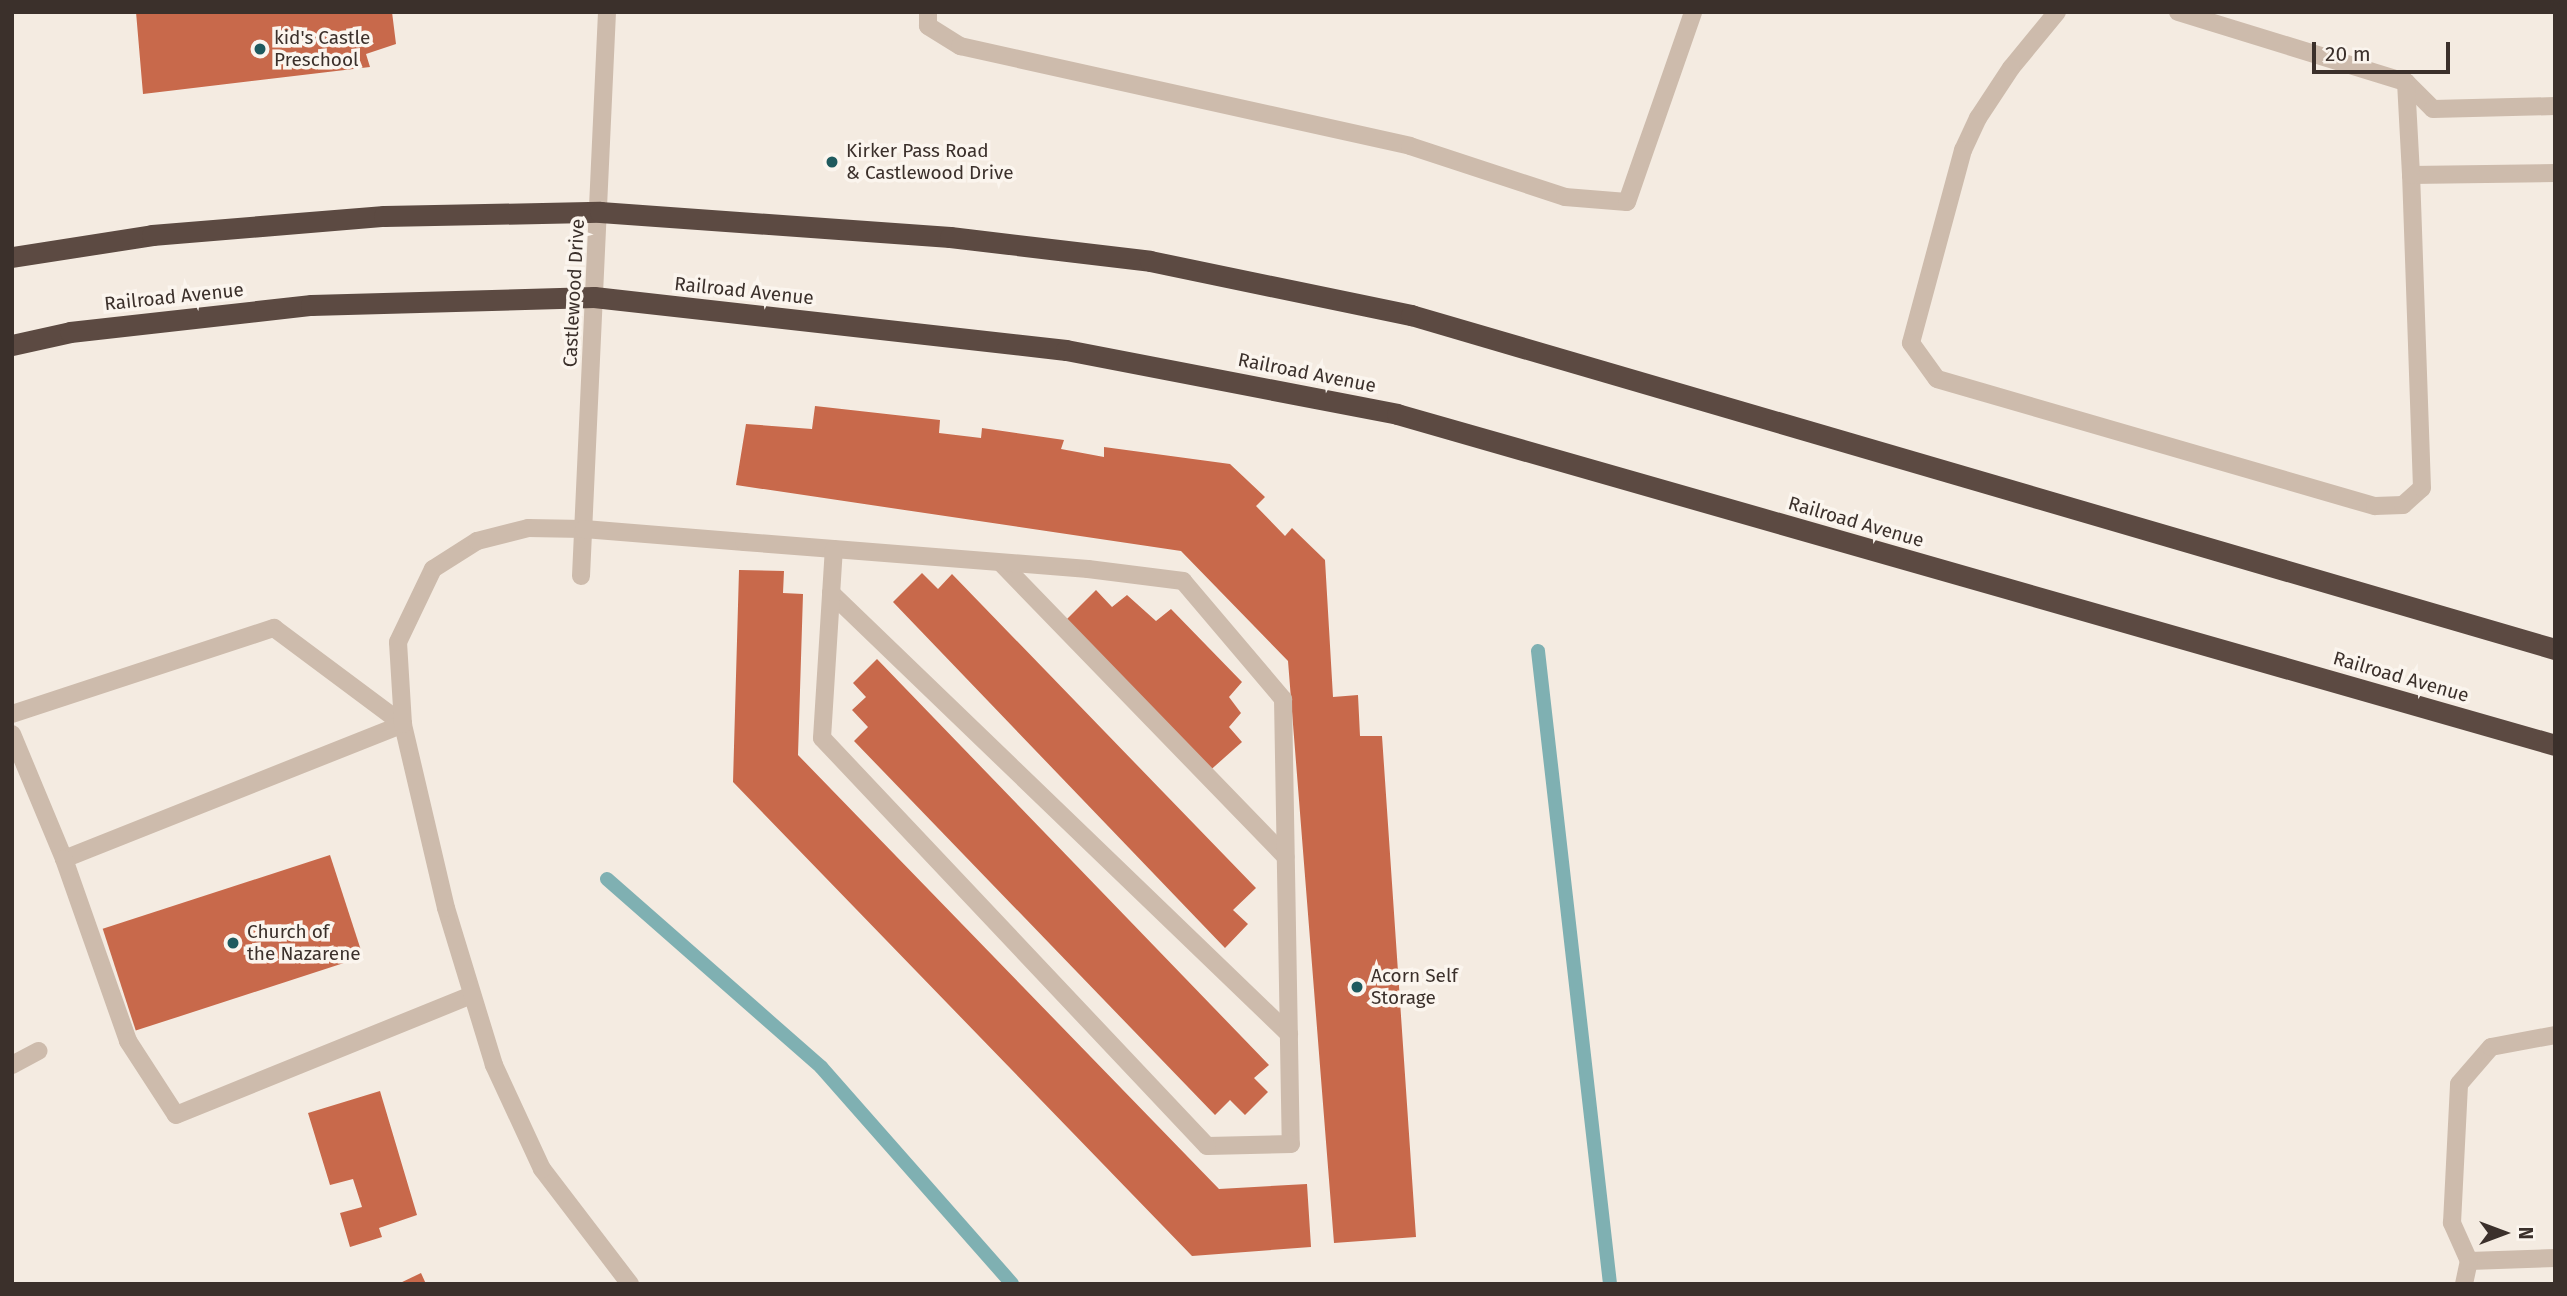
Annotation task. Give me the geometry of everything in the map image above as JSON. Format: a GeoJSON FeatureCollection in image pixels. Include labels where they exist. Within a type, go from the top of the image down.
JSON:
{"type":"FeatureCollection","features":[{"type":"Feature","properties":{"kind":"highway"},"geometry":{"type":"LineString","coordinates":[[12,257],[152,235],[384,216],[600,212],[950,237],[1150,261],[1411,315],[2555,649]]}},
{"type":"Feature","properties":{"kind":"highway","name":"Railroad Avenue"},"geometry":{"type":"LineString","coordinates":[[12,345],[71,332],[311,305],[594,297],[1066,350],[1397,414],[2555,745]]}},
{"type":"Feature","properties":{"kind":"street","name":"Castlewood Drive"},"geometry":{"type":"LineString","coordinates":[[581,576],[600,212],[607,12]]}},
{"type":"Feature","properties":{"kind":"street"},"geometry":{"type":"LineString","coordinates":[[928,12],[928,26],[960,46],[1410,146],[1565,197],[1627,202],[1693,12]]}},
{"type":"Feature","properties":{"kind":"street"},"geometry":{"type":"LineString","coordinates":[[2057,12],[2011,68],[1978,118],[1963,150],[1911,343],[1937,379],[2375,506],[2403,505],[2422,488],[2406,82]]}},
{"type":"Feature","properties":{"kind":"street"},"geometry":{"type":"LineString","coordinates":[[2178,12],[2406,82],[2433,109],[2555,106]]}},
{"type":"Feature","properties":{"kind":"street"},"geometry":{"type":"LineString","coordinates":[[2411,175],[2555,173]]}},
{"type":"Feature","properties":{"kind":"street"},"geometry":{"type":"LineString","coordinates":[[630,1284],[542,1168],[494,1065],[446,908],[403,724],[398,642],[433,569],[477,541],[528,528],[584,529],[834,549],[1183,581],[1283,699],[1291,1144],[1207,1146],[822,738],[834,549]]}},
{"type":"Feature","properties":{"kind":"street"},"geometry":{"type":"LineString","coordinates":[[1001,563],[1286,856]]}},
{"type":"Feature","properties":{"kind":"street"},"geometry":{"type":"LineString","coordinates":[[831,593],[1289,1034]]}},
{"type":"Feature","properties":{"kind":"street"},"geometry":{"type":"LineString","coordinates":[[12,714],[274,628],[403,724]]}},
{"type":"Feature","properties":{"kind":"street"},"geometry":{"type":"LineString","coordinates":[[64,859],[403,724]]}},
{"type":"Feature","properties":{"kind":"street"},"geometry":{"type":"LineString","coordinates":[[12,734],[64,859],[128,1041],[176,1115],[472,995]]}},
{"type":"Feature","properties":{"kind":"street"},"geometry":{"type":"LineString","coordinates":[[2464,1284],[2469,1261],[2452,1223],[2459,1084],[2491,1047],[2555,1034]]}},
{"type":"Feature","properties":{"kind":"street"},"geometry":{"type":"LineString","coordinates":[[12,1065],[38,1051]]}},
{"type":"Feature","properties":{"kind":"street"},"geometry":{"type":"LineString","coordinates":[[2469,1261],[2555,1258]]}},
{"type":"Feature","properties":{"kind":"building","name":"kid's Castle Preschool"},"geometry":{"type":"Polygon","coordinates":[[[136,12],[392,12],[396,44],[366,54],[370,67],[143,94],[136,12]]]}},
{"type":"Feature","properties":{"kind":"building","name":"Acorn Self Storage"},"geometry":{"type":"Polygon","coordinates":[[[815,406],[940,420],[939,433],[981,438],[982,428],[1064,440],[1061,449],[1104,457],[1104,447],[1230,464],[1265,497],[1256,506],[1285,536],[1292,528],[1325,560],[1333,697],[1358,695],[1360,736],[1382,736],[1416,1237],[1334,1243],[1288,661],[1181,551],[736,485],[746,424],[812,429],[815,406]]]}},
{"type":"Feature","properties":{"kind":"building"},"geometry":{"type":"Polygon","coordinates":[[[739,570],[784,571],[783,593],[803,594],[798,755],[1219,1189],[1307,1184],[1311,1247],[1192,1256],[733,782],[739,570]]]}},
{"type":"Feature","properties":{"kind":"building"},"geometry":{"type":"Polygon","coordinates":[[[922,573],[938,589],[952,574],[1256,888],[1233,910],[1248,924],[1225,948],[893,602],[922,573]]]}},
{"type":"Feature","properties":{"kind":"building"},"geometry":{"type":"Polygon","coordinates":[[[1096,590],[1112,607],[1127,595],[1156,621],[1171,609],[1242,682],[1229,697],[1241,713],[1229,727],[1242,742],[1206,774],[1061,625],[1096,590]]]}},
{"type":"Feature","properties":{"kind":"building"},"geometry":{"type":"Polygon","coordinates":[[[877,659],[1269,1065],[1254,1078],[1268,1092],[1245,1115],[1230,1100],[1215,1115],[854,741],[868,727],[852,710],[866,697],[853,683],[877,659]]]}},
{"type":"Feature","properties":{"kind":"building","name":"Church of the Nazarene"},"geometry":{"type":"Polygon","coordinates":[[[330,855],[363,957],[136,1031],[103,929],[330,855]]]}},
{"type":"Feature","properties":{"kind":"building"},"geometry":{"type":"Polygon","coordinates":[[[380,1091],[417,1215],[379,1228],[382,1237],[350,1247],[340,1213],[362,1207],[353,1179],[330,1185],[308,1113],[380,1091]]]}},
{"type":"Feature","properties":{"kind":"building"},"geometry":{"type":"Polygon","coordinates":[[[421,1273],[426,1284],[398,1284],[421,1273]]]}},
{"type":"Feature","properties":{"kind":"waterway"},"geometry":{"type":"LineString","coordinates":[[1538,651],[1610,1284]]}},
{"type":"Feature","properties":{"kind":"waterway"},"geometry":{"type":"LineString","coordinates":[[607,879],[821,1067],[1012,1284]]}},
{"type":"Feature","properties":{"kind":"place","name":"kid's Castle Preschool"},"geometry":{"type":"Point","coordinates":[260,49]}},
{"type":"Feature","properties":{"kind":"place","name":"Kirker Pass Road & Castlewood Drive"},"geometry":{"type":"Point","coordinates":[832,162]}},
{"type":"Feature","properties":{"kind":"place","name":"Church of the Nazarene"},"geometry":{"type":"Point","coordinates":[233,943]}},
{"type":"Feature","properties":{"kind":"place","name":"Acorn Self Storage"},"geometry":{"type":"Point","coordinates":[1357,987]}}]}
